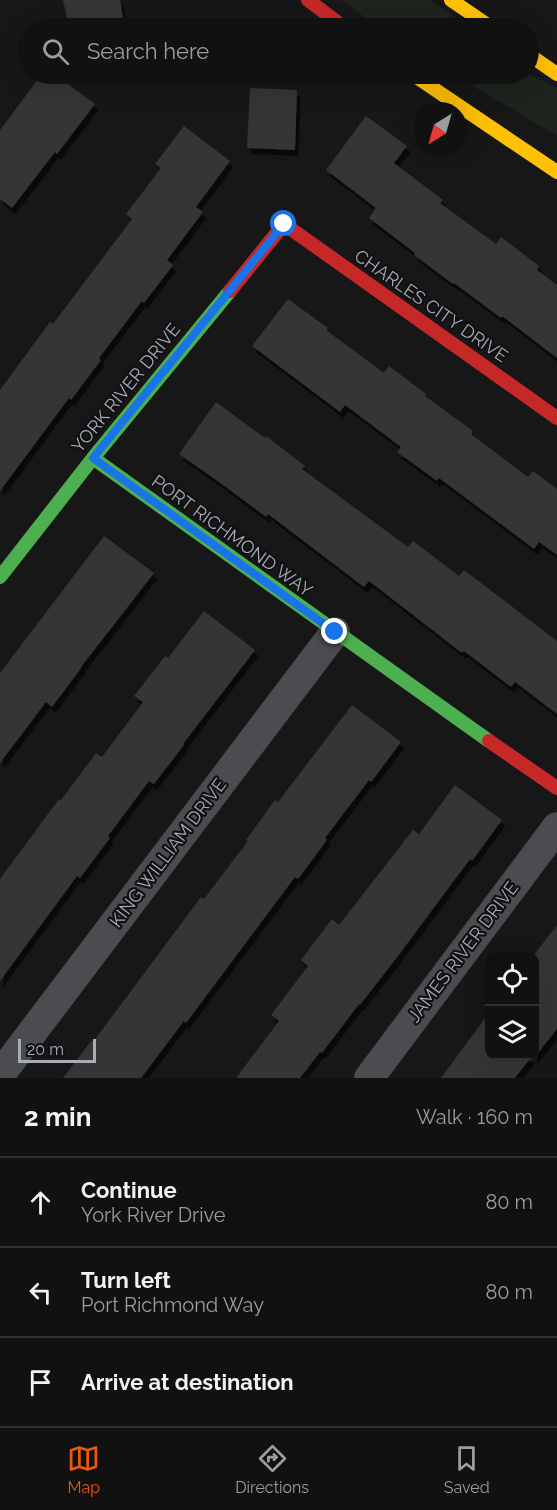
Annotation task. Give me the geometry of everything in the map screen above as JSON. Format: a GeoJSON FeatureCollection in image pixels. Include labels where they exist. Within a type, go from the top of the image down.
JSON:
{"type":"FeatureCollection","features":[{"type":"Feature","properties":{"kind":"street"},"geometry":{"type":"LineString","coordinates":[[308,0],[332,18]]}},
{"type":"Feature","properties":{"kind":"street"},"geometry":{"type":"LineString","coordinates":[[451,0],[477,18]]}},
{"type":"Feature","properties":{"kind":"street"},"geometry":{"type":"LineString","coordinates":[[539,62],[557,74]]}},
{"type":"Feature","properties":{"kind":"street"},"geometry":{"type":"LineString","coordinates":[[427,84],[557,172]]}},
{"type":"Feature","properties":{"kind":"street","name":"CHARLES CITY DRIVE"},"geometry":{"type":"LineString","coordinates":[[284,224],[557,418]]}},
{"type":"Feature","properties":{"kind":"street","name":"YORK RIVER DRIVE"},"geometry":{"type":"LineString","coordinates":[[0,577],[93,458],[284,224]]}},
{"type":"Feature","properties":{"kind":"street","name":"PORT RICHMOND WAY"},"geometry":{"type":"LineString","coordinates":[[93,458],[557,788]]}},
{"type":"Feature","properties":{"kind":"street","name":"KING WILLIAM DRIVE"},"geometry":{"type":"LineString","coordinates":[[0,1075],[335,632]]}},
{"type":"Feature","properties":{"kind":"street","name":"JAMES RIVER DRIVE"},"geometry":{"type":"LineString","coordinates":[[369,1078],[557,827]]}},
{"type":"Feature","properties":{"kind":"shaded area"},"geometry":{"type":"Polygon","coordinates":[[[341,0],[430,0],[456,18],[366,18],[341,0]]]}},
{"type":"Feature","properties":{"kind":"shaded area"},"geometry":{"type":"Polygon","coordinates":[[[539,79],[557,88],[557,136],[470,84],[539,84],[539,79]]]}},
{"type":"Feature","properties":{"kind":"building"},"geometry":{"type":"Polygon","coordinates":[[[63,0],[120,0],[123,18],[67,18],[63,0]]]}},
{"type":"Feature","properties":{"kind":"building"},"geometry":{"type":"Polygon","coordinates":[[[34,84],[68,84],[95,104],[12,208],[0,199],[0,130],[34,84]]]}},
{"type":"Feature","properties":{"kind":"building"},"geometry":{"type":"Polygon","coordinates":[[[250,88],[297,90],[295,150],[247,148],[250,88]]]}},
{"type":"Feature","properties":{"kind":"building"},"geometry":{"type":"Polygon","coordinates":[[[366,116],[407,146],[394,163],[443,200],[440,203],[496,244],[501,237],[539,266],[537,270],[557,285],[557,358],[502,316],[501,318],[414,255],[415,253],[369,218],[376,208],[326,170],[366,116]]]}},
{"type":"Feature","properties":{"kind":"building"},"geometry":{"type":"Polygon","coordinates":[[[184,126],[230,161],[196,207],[203,212],[167,260],[173,265],[144,303],[142,301],[99,358],[101,360],[71,400],[69,398],[0,491],[0,390],[50,322],[53,324],[132,219],[126,214],[161,168],[155,164],[184,126]]]}},
{"type":"Feature","properties":{"kind":"building"},"geometry":{"type":"Polygon","coordinates":[[[288,299],[384,373],[389,366],[473,431],[471,434],[528,477],[533,471],[557,489],[557,555],[539,542],[534,549],[439,478],[437,481],[397,452],[401,447],[345,405],[340,412],[252,346],[288,299]]]}},
{"type":"Feature","properties":{"kind":"building"},"geometry":{"type":"Polygon","coordinates":[[[216,402],[265,438],[266,436],[305,466],[302,469],[408,547],[413,541],[459,576],[464,570],[557,641],[557,714],[515,682],[511,687],[464,651],[462,653],[369,581],[364,587],[268,514],[266,517],[179,454],[216,402]]]}},
{"type":"Feature","properties":{"kind":"building"},"geometry":{"type":"Polygon","coordinates":[[[104,536],[154,573],[52,707],[46,702],[0,763],[0,673],[104,536]]]}},
{"type":"Feature","properties":{"kind":"building"},"geometry":{"type":"Polygon","coordinates":[[[204,611],[255,650],[154,784],[149,781],[108,836],[110,838],[80,878],[77,876],[0,981],[0,879],[96,753],[102,757],[143,702],[134,696],[165,656],[168,658],[204,611]]]}},
{"type":"Feature","properties":{"kind":"building"},"geometry":{"type":"Polygon","coordinates":[[[352,705],[401,742],[325,838],[327,840],[298,879],[295,877],[186,1023],[184,1021],[141,1078],[63,1078],[91,1041],[93,1042],[201,897],[204,899],[248,841],[246,840],[275,800],[278,802],[352,705]]]}},
{"type":"Feature","properties":{"kind":"building"},"geometry":{"type":"Polygon","coordinates":[[[455,785],[502,820],[472,861],[470,859],[360,1005],[300,1078],[236,1078],[279,1021],[271,1015],[308,966],[301,960],[332,919],[339,925],[413,830],[419,834],[455,785]]]}},
{"type":"Feature","properties":{"kind":"building"},"geometry":{"type":"Polygon","coordinates":[[[557,925],[557,1029],[539,1052],[539,952],[536,952],[557,925]]]}},
{"type":"Feature","properties":{"kind":"building"},"geometry":{"type":"Polygon","coordinates":[[[485,1018],[485,1060],[529,1060],[515,1078],[441,1078],[485,1018]]]}},
{"type":"Feature","properties":{"kind":"traffic: fast"},"geometry":{"type":"LineString","coordinates":[[0,577],[93,458],[230,291]]}},
{"type":"Feature","properties":{"kind":"traffic: fast"},"geometry":{"type":"LineString","coordinates":[[93,458],[489,741]]}},
{"type":"Feature","properties":{"kind":"traffic: slow"},"geometry":{"type":"LineString","coordinates":[[451,0],[477,18]]}},
{"type":"Feature","properties":{"kind":"traffic: slow"},"geometry":{"type":"LineString","coordinates":[[539,62],[557,74]]}},
{"type":"Feature","properties":{"kind":"traffic: slow"},"geometry":{"type":"LineString","coordinates":[[427,84],[557,172]]}},
{"type":"Feature","properties":{"kind":"traffic: jam"},"geometry":{"type":"LineString","coordinates":[[308,0],[332,18]]}},
{"type":"Feature","properties":{"kind":"traffic: jam"},"geometry":{"type":"LineString","coordinates":[[230,291],[284,224],[557,418]]}},
{"type":"Feature","properties":{"kind":"traffic: jam"},"geometry":{"type":"LineString","coordinates":[[489,741],[557,788]]}},
{"type":"Feature","properties":{"kind":"route"},"geometry":{"type":"LineString","coordinates":[[284,224],[93,458],[335,632]]}}]}
